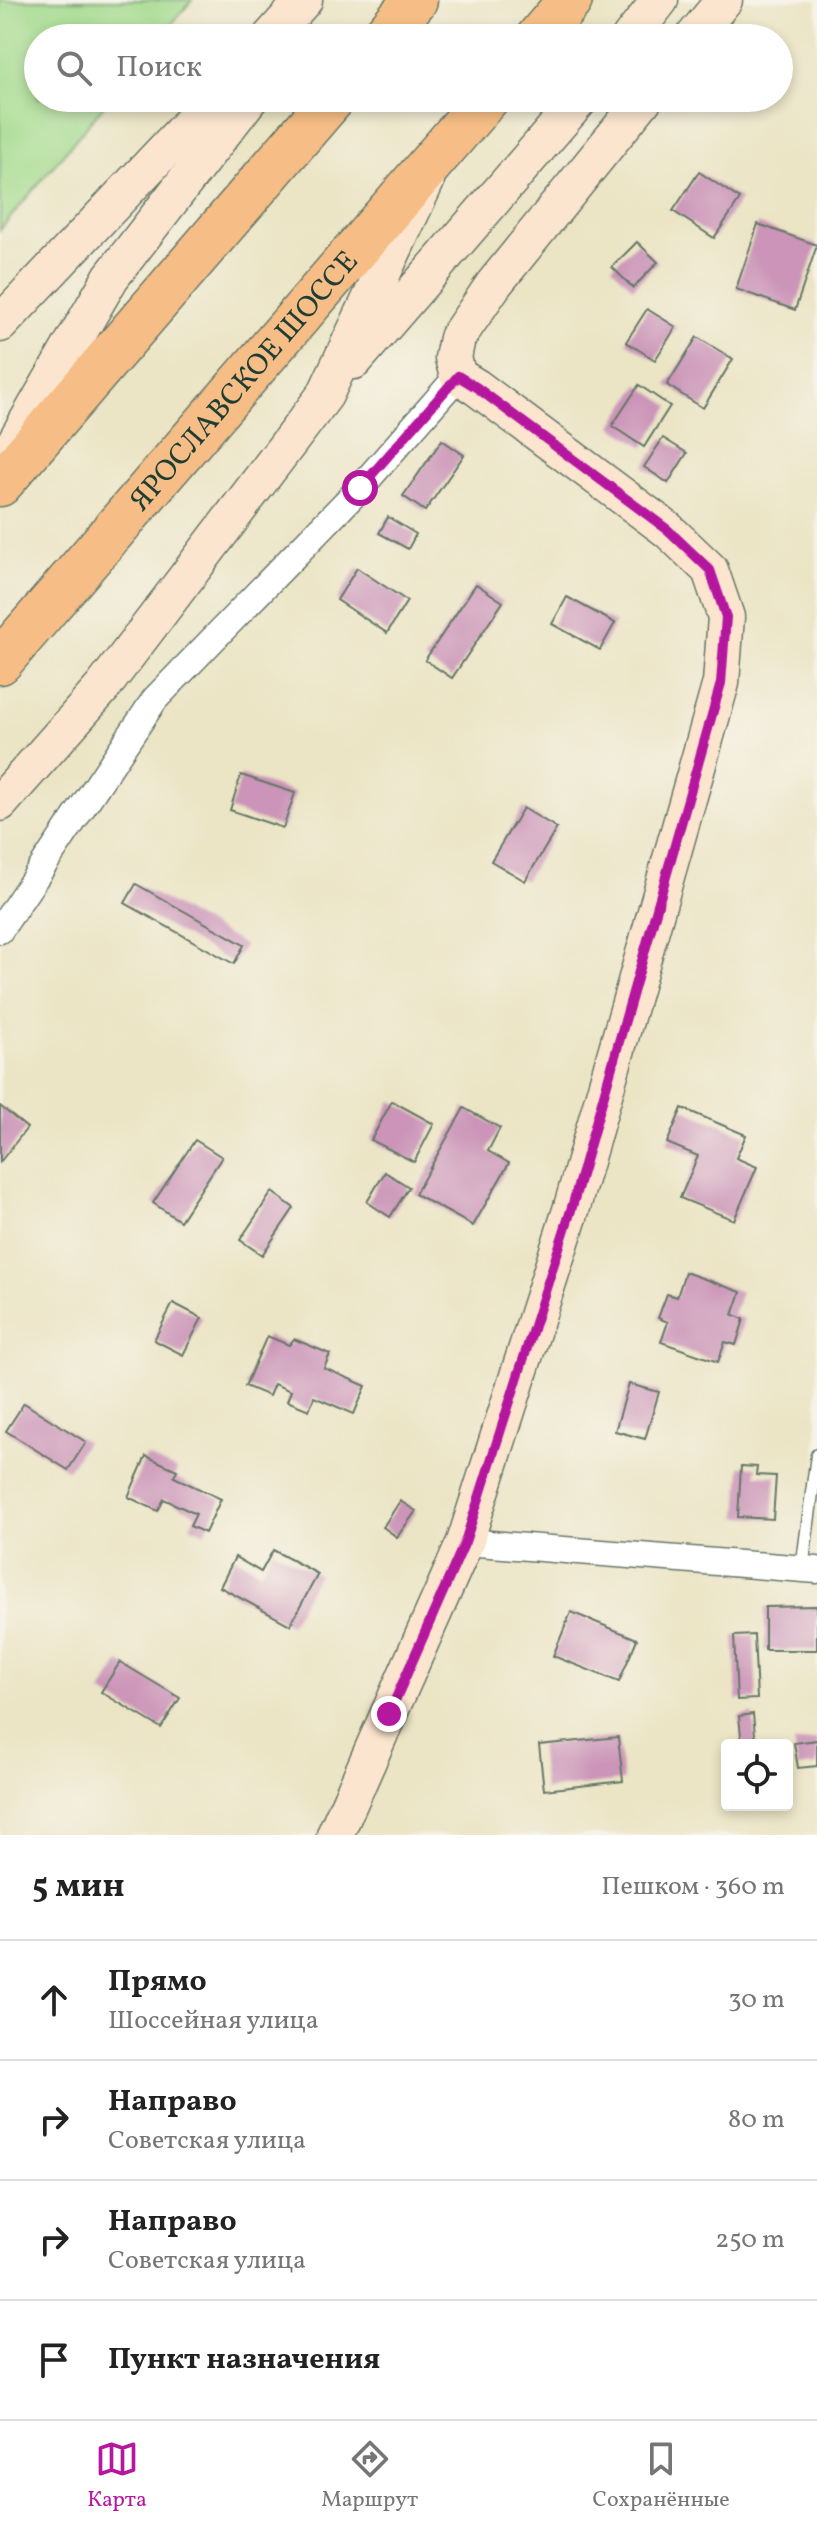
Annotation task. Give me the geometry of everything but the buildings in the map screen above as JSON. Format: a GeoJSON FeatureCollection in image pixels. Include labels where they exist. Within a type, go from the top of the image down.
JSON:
{"type":"FeatureCollection","features":[{"type":"Feature","properties":{"kind":"highway"},"geometry":{"type":"LineString","coordinates":[[395,24],[415,0]]}},
{"type":"Feature","properties":{"kind":"highway"},"geometry":{"type":"LineString","coordinates":[[550,24],[570,0]]}},
{"type":"Feature","properties":{"kind":"highway"},"geometry":{"type":"LineString","coordinates":[[0,484],[321,112]]}},
{"type":"Feature","properties":{"kind":"highway","name":"ЯРОСЛАВСКОЕ ШОССЕ"},"geometry":{"type":"LineString","coordinates":[[0,662],[475,112]]}},
{"type":"Feature","properties":{"kind":"street"},"geometry":{"type":"LineString","coordinates":[[283,24],[304,0]]}},
{"type":"Feature","properties":{"kind":"street"},"geometry":{"type":"LineString","coordinates":[[308,24],[327,0]]}},
{"type":"Feature","properties":{"kind":"street"},"geometry":{"type":"LineString","coordinates":[[641,24],[660,0]]}},
{"type":"Feature","properties":{"kind":"street"},"geometry":{"type":"LineString","coordinates":[[704,24],[724,0]]}},
{"type":"Feature","properties":{"kind":"street"},"geometry":{"type":"LineString","coordinates":[[0,324],[201,112]]}},
{"type":"Feature","properties":{"kind":"street"},"geometry":{"type":"LineString","coordinates":[[0,470],[111,277],[239,112]]}},
{"type":"Feature","properties":{"kind":"street"},"geometry":{"type":"LineString","coordinates":[[0,803],[103,687],[325,395],[569,112]]}},
{"type":"Feature","properties":{"kind":"street"},"geometry":{"type":"LineString","coordinates":[[335,1835],[465,1542],[572,1207],[721,683],[726,617],[710,570],[668,530],[458,376],[453,358],[457,338],[494,284],[634,112]]}},
{"type":"Feature","properties":{"kind":"street"},"geometry":{"type":"LineString","coordinates":[[325,395],[440,153]]}},
{"type":"Feature","properties":{"kind":"street"},"geometry":{"type":"LineString","coordinates":[[0,930],[155,699],[360,488],[458,376]]}},
{"type":"Feature","properties":{"kind":"street"},"geometry":{"type":"LineString","coordinates":[[465,1542],[810,1570]]}},
{"type":"Feature","properties":{"kind":"lane"},"geometry":{"type":"LineString","coordinates":[[810,1570],[817,1455]]}},
{"type":"Feature","properties":{"kind":"green space"},"geometry":{"type":"Polygon","coordinates":[[[0,0],[192,0],[172,24],[24,24],[24,112],[98,112],[0,230],[0,0]]]}},
{"type":"Feature","properties":{"kind":"route"},"geometry":{"type":"LineString","coordinates":[[360,488],[458,376],[668,530],[710,570],[726,617],[721,683],[572,1207],[465,1542],[389,1714]]}}]}
